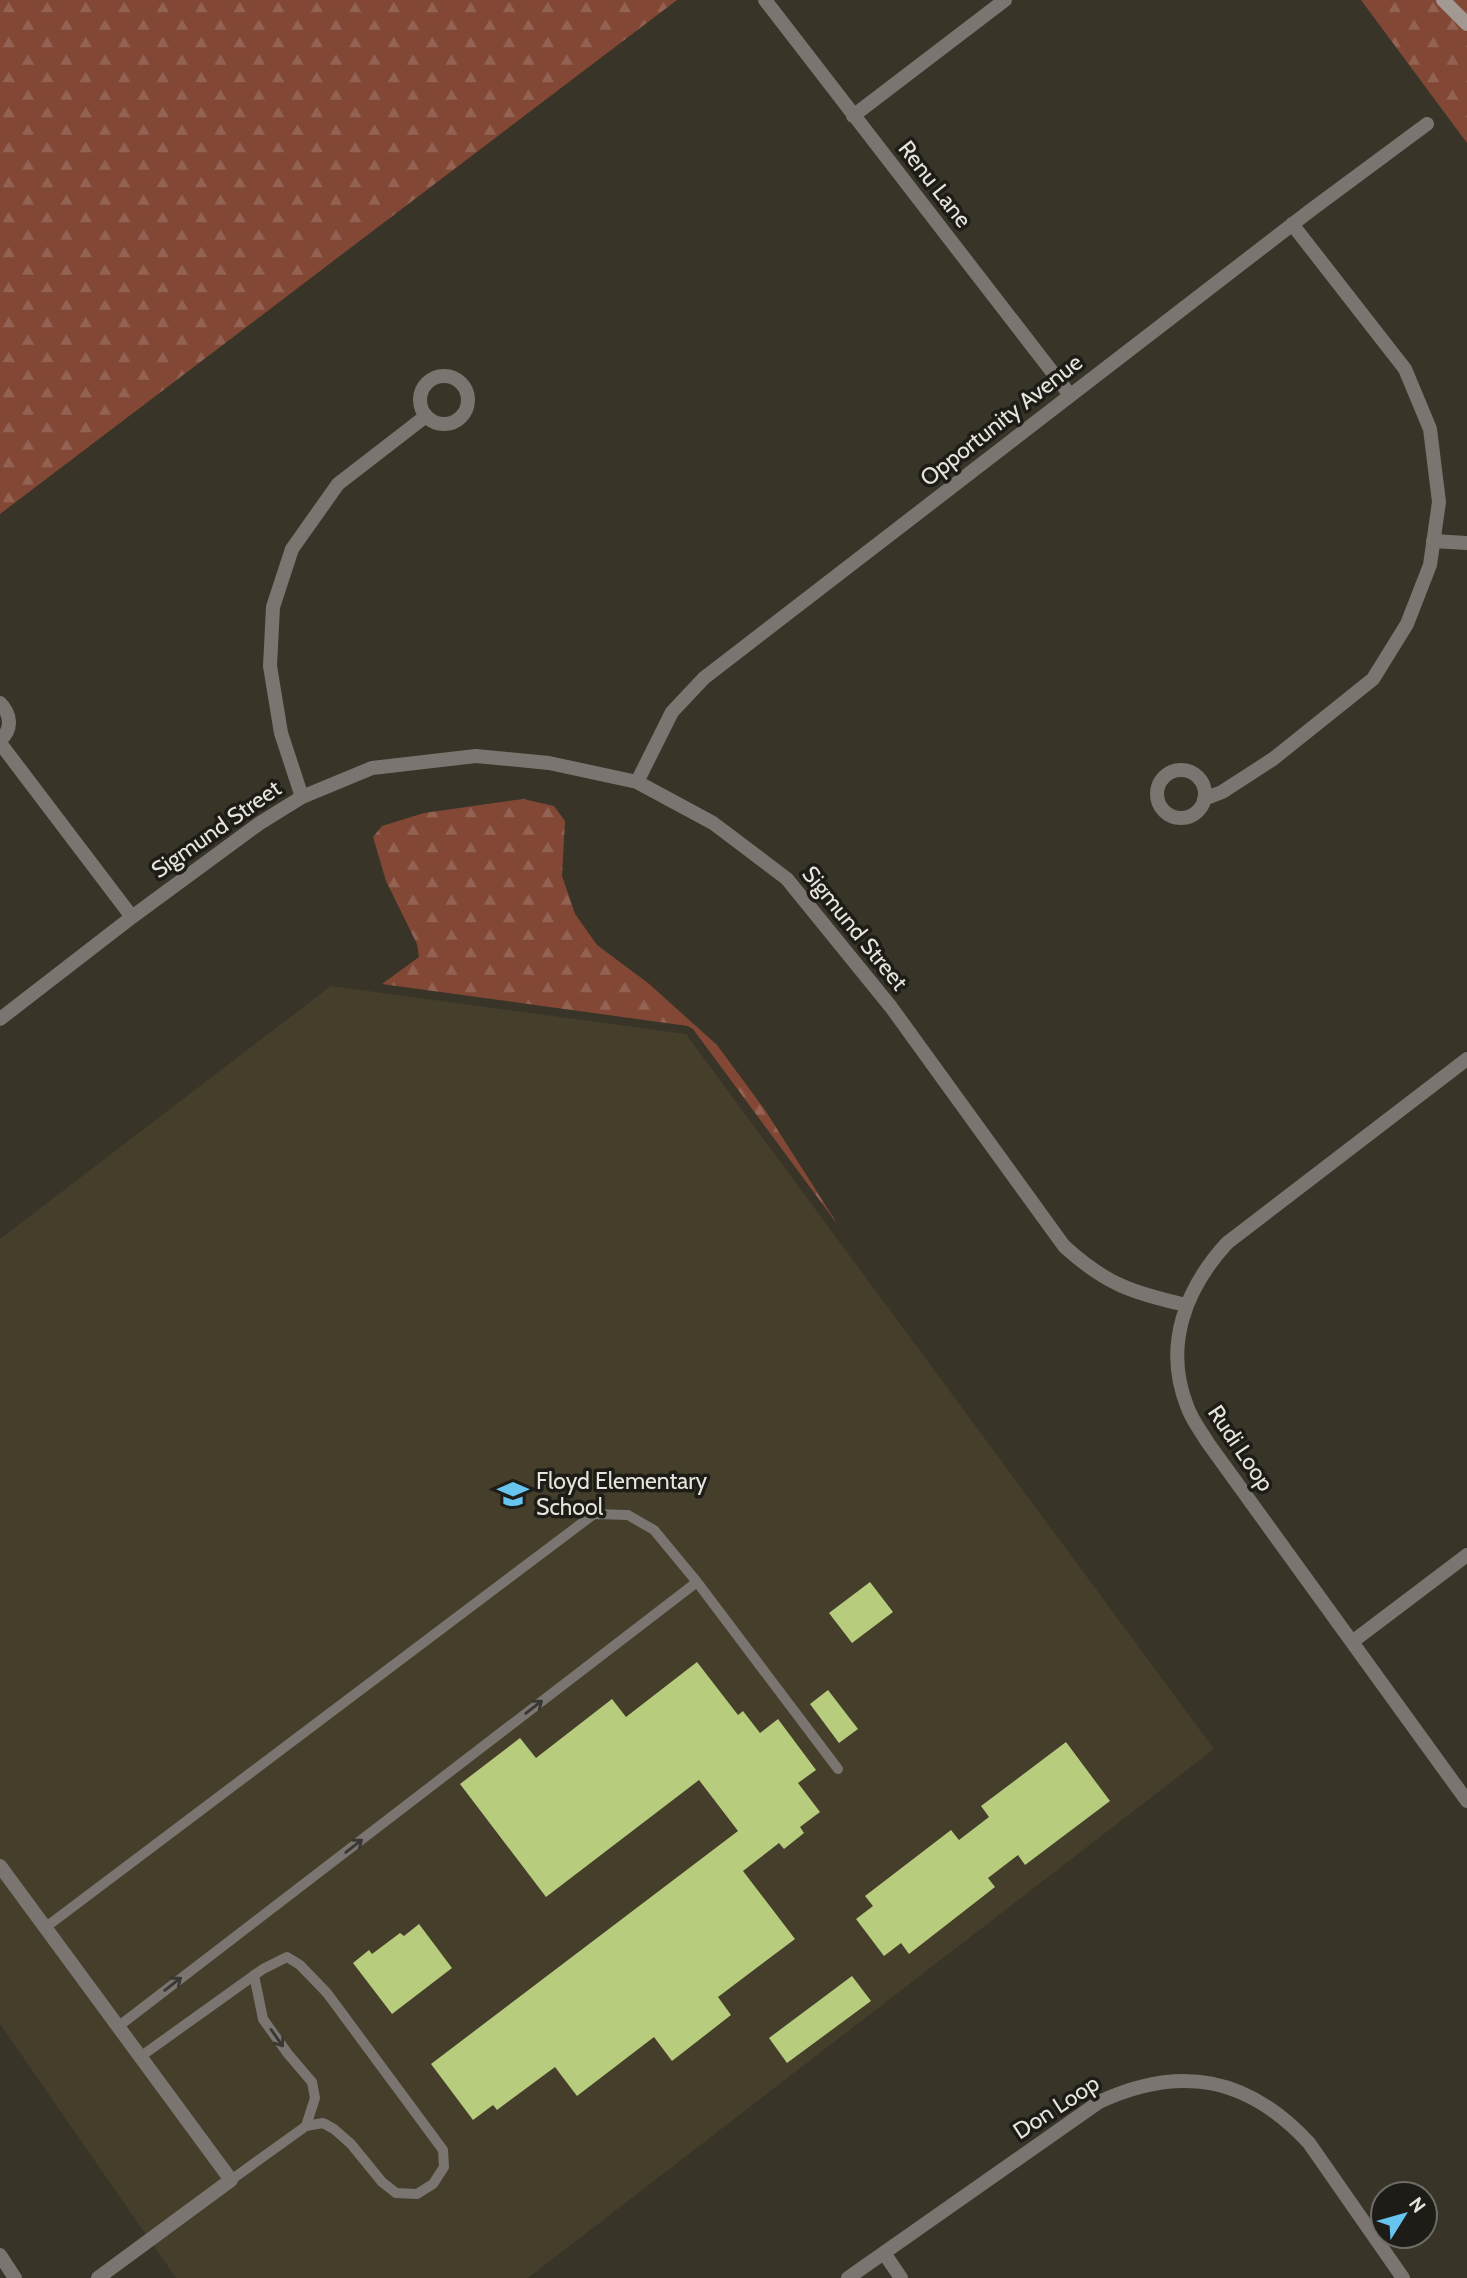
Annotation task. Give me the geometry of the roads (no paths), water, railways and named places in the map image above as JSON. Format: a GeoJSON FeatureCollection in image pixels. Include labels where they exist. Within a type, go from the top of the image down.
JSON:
{"type":"FeatureCollection","features":[{"type":"Feature","properties":{"kind":"street","name":"Renu Lane"},"geometry":{"type":"LineString","coordinates":[[765,0],[1070,394]]}},
{"type":"Feature","properties":{"kind":"street"},"geometry":{"type":"LineString","coordinates":[[853,116],[1005,0]]}},
{"type":"Feature","properties":{"kind":"street"},"geometry":{"type":"LineString","coordinates":[[1443,0],[1467,24]]}},
{"type":"Feature","properties":{"kind":"street","name":"Opportunity Avenue"},"geometry":{"type":"LineString","coordinates":[[636,782],[672,712],[704,678],[1070,394],[1427,124]]}},
{"type":"Feature","properties":{"kind":"street"},"geometry":{"type":"LineString","coordinates":[[1204,799],[1222,792],[1273,759],[1373,679],[1407,624],[1430,565],[1439,502],[1430,429],[1405,369],[1293,224]]}},
{"type":"Feature","properties":{"kind":"street"},"geometry":{"type":"LineString","coordinates":[[302,797],[281,733],[270,666],[273,607],[292,549],[338,484],[426,416]]}},
{"type":"Feature","properties":{"kind":"street"},"geometry":{"type":"LineString","coordinates":[[1433,541],[1467,543]]}},
{"type":"Feature","properties":{"kind":"street"},"geometry":{"type":"LineString","coordinates":[[0,703],[9,715],[9,726],[0,741],[132,917]]}},
{"type":"Feature","properties":{"kind":"street","name":"Sigmund Street"},"geometry":{"type":"LineString","coordinates":[[0,1019],[260,823],[302,797],[372,768],[476,755],[548,763],[636,782],[713,823],[787,878],[891,1007],[1064,1246],[1087,1267],[1110,1282],[1132,1292],[1186,1305]]}},
{"type":"Feature","properties":{"kind":"street","name":"Rudi Loop"},"geometry":{"type":"LineString","coordinates":[[1467,1059],[1227,1243],[1196,1283],[1180,1325],[1178,1349],[1179,1377],[1187,1406],[1208,1443],[1467,1801]]}},
{"type":"Feature","properties":{"kind":"street"},"geometry":{"type":"LineString","coordinates":[[1352,1642],[1467,1555]]}},
{"type":"Feature","properties":{"kind":"street"},"geometry":{"type":"LineString","coordinates":[[0,1866],[231,2180],[98,2278]]}},
{"type":"Feature","properties":{"kind":"street","name":"Don Loop"},"geometry":{"type":"LineString","coordinates":[[848,2278],[1099,2102],[1150,2083],[1178,2081],[1202,2082],[1229,2088],[1254,2098],[1291,2124],[1308,2143],[1403,2278]]}},
{"type":"Feature","properties":{"kind":"street"},"geometry":{"type":"LineString","coordinates":[[884,2253],[901,2278]]}},
{"type":"Feature","properties":{"kind":"street"},"geometry":{"type":"LineString","coordinates":[[0,2255],[15,2278]]}},
{"type":"Feature","properties":{"kind":"lane"},"geometry":{"type":"LineString","coordinates":[[46,1927],[594,1514],[628,1515],[654,1530],[697,1582],[838,1769]]}},
{"type":"Feature","properties":{"kind":"lane"},"geometry":{"type":"LineString","coordinates":[[119,2026],[697,1582]]}},
{"type":"Feature","properties":{"kind":"lane"},"geometry":{"type":"LineString","coordinates":[[140,2057],[254,1975],[287,1957],[300,1965],[327,1993],[443,2150],[444,2167],[433,2184],[417,2194],[396,2193],[382,2182],[351,2144],[323,2123],[306,2126],[231,2180]]}},
{"type":"Feature","properties":{"kind":"lane"},"geometry":{"type":"LineString","coordinates":[[254,1975],[263,2019],[312,2082],[315,2098],[306,2126]]}},
{"type":"Feature","properties":{"kind":"place","name":"Floyd Elementary School"},"geometry":{"type":"Point","coordinates":[513,1494]}}]}
